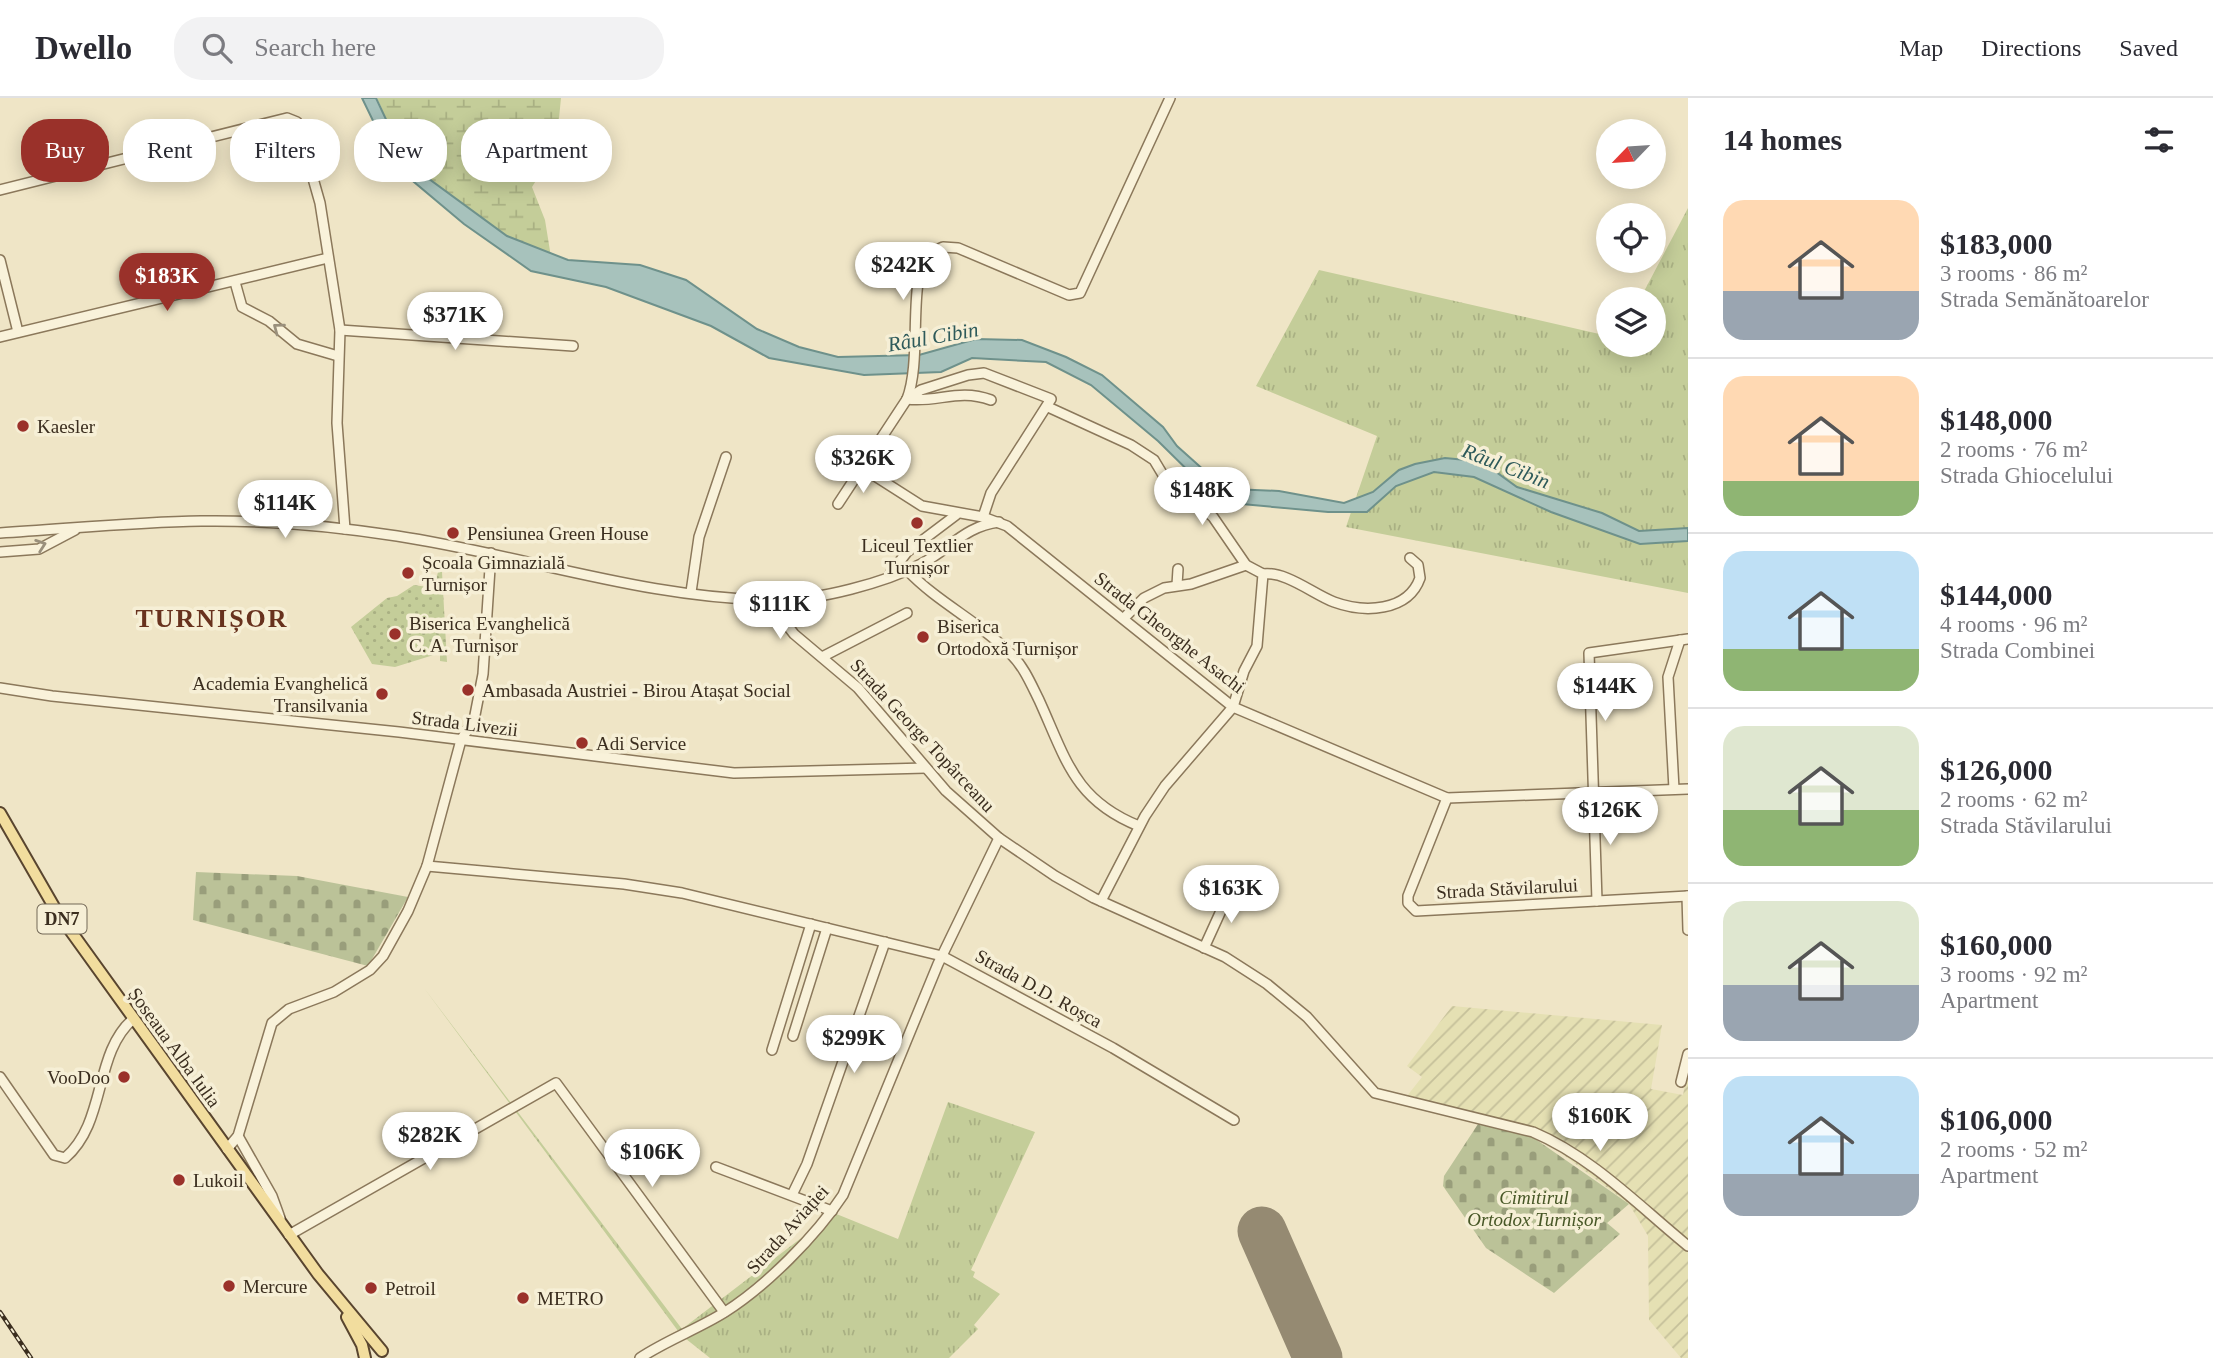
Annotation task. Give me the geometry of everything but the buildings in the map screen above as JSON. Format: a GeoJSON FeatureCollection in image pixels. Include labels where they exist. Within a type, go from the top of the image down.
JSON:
{"type":"FeatureCollection","features":[{"type":"Feature","properties":{"kind":"main road","name":"Șoseaua Alba Iulia"},"geometry":{"type":"LineString","coordinates":[[0,813],[45,895],[133,1019],[333,1294],[382,1351]]}},
{"type":"Feature","properties":{"kind":"main road","name":"Șoseaua Alba Iulia"},"geometry":{"type":"LineString","coordinates":[[333,1294],[358,1338],[365,1358]]}},
{"type":"Feature","properties":{"kind":"main road","name":"DN7"},"geometry":{"type":"LineString","coordinates":[[365,1358],[382,1351],[393,1358]]}},
{"type":"Feature","properties":{"kind":"street"},"geometry":{"type":"LineString","coordinates":[[838,504],[864,469],[907,399],[913,381],[923,261],[936,248],[949,247],[973,252],[1069,295],[1080,293],[1170,98]]}},
{"type":"Feature","properties":{"kind":"street"},"geometry":{"type":"LineString","coordinates":[[0,190],[292,118],[297,122],[314,176],[340,330],[337,423],[345,529]]}},
{"type":"Feature","properties":{"kind":"street"},"geometry":{"type":"LineString","coordinates":[[0,337],[328,258]]}},
{"type":"Feature","properties":{"kind":"street"},"geometry":{"type":"LineString","coordinates":[[0,260],[18,332]]}},
{"type":"Feature","properties":{"kind":"street"},"geometry":{"type":"LineString","coordinates":[[235,282],[242,307],[269,321],[297,344],[338,356]]}},
{"type":"Feature","properties":{"kind":"street"},"geometry":{"type":"LineString","coordinates":[[340,330],[573,346]]}},
{"type":"Feature","properties":{"kind":"street"},"geometry":{"type":"LineString","coordinates":[[907,399],[921,390],[958,377],[984,373],[1050,403],[1154,460],[1163,475],[1213,517],[1246,565],[1263,574],[1277,575],[1337,603],[1392,606],[1407,598],[1418,585],[1421,572],[1415,561],[1409,558]]}},
{"type":"Feature","properties":{"kind":"street"},"geometry":{"type":"LineString","coordinates":[[958,377],[963,393]]}},
{"type":"Feature","properties":{"kind":"street"},"geometry":{"type":"LineString","coordinates":[[907,399],[926,400],[963,393],[991,400]]}},
{"type":"Feature","properties":{"kind":"street"},"geometry":{"type":"LineString","coordinates":[[983,517],[991,493],[1050,403]]}},
{"type":"Feature","properties":{"kind":"street"},"geometry":{"type":"LineString","coordinates":[[691,592],[699,537],[726,457]]}},
{"type":"Feature","properties":{"kind":"street"},"geometry":{"type":"LineString","coordinates":[[864,469],[922,506],[932,517],[934,531]]}},
{"type":"Feature","properties":{"kind":"street","name":"Strada Gheorghe Asachi"},"geometry":{"type":"LineString","coordinates":[[922,506],[983,517],[1017,532],[1233,706],[1447,799]]}},
{"type":"Feature","properties":{"kind":"street"},"geometry":{"type":"LineString","coordinates":[[889,575],[907,552],[956,514]]}},
{"type":"Feature","properties":{"kind":"street"},"geometry":{"type":"LineString","coordinates":[[0,533],[202,521],[345,529],[491,553],[691,592],[778,600],[824,594],[907,570],[924,562],[968,530],[999,522]]}},
{"type":"Feature","properties":{"kind":"street"},"geometry":{"type":"LineString","coordinates":[[0,552],[38,549],[80,528]]}},
{"type":"Feature","properties":{"kind":"street"},"geometry":{"type":"LineString","coordinates":[[227,1149],[238,1136],[272,1023],[289,1009],[334,992],[370,970],[383,956],[408,911],[427,866],[461,740],[474,720],[483,674],[491,553]]}},
{"type":"Feature","properties":{"kind":"street"},"geometry":{"type":"LineString","coordinates":[[1124,618],[1144,598],[1177,585],[1191,584],[1246,565]]}},
{"type":"Feature","properties":{"kind":"street"},"geometry":{"type":"LineString","coordinates":[[1177,585],[1178,569]]}},
{"type":"Feature","properties":{"kind":"street"},"geometry":{"type":"LineString","coordinates":[[907,570],[931,594],[1012,655],[1028,679],[1080,785],[1115,816],[1139,826]]}},
{"type":"Feature","properties":{"kind":"street"},"geometry":{"type":"LineString","coordinates":[[1101,901],[1139,826],[1165,786],[1233,706],[1244,671],[1257,646],[1263,574]]}},
{"type":"Feature","properties":{"kind":"street","name":"Strada George Topârceanu"},"geometry":{"type":"LineString","coordinates":[[778,600],[787,626],[858,688],[946,791],[999,838],[1055,876],[1101,901],[1204,947],[1247,971],[1287,1000],[1330,1041],[1375,1093],[1534,1132],[1552,1140],[1586,1161],[1688,1246]]}},
{"type":"Feature","properties":{"kind":"street"},"geometry":{"type":"LineString","coordinates":[[822,657],[906,613]]}},
{"type":"Feature","properties":{"kind":"street"},"geometry":{"type":"LineString","coordinates":[[1674,789],[1668,677],[1684,639]]}},
{"type":"Feature","properties":{"kind":"street","name":"Strada Stăvilarului"},"geometry":{"type":"LineString","coordinates":[[1597,901],[1589,653],[1684,639]]}},
{"type":"Feature","properties":{"kind":"street","name":"Strada Livezii"},"geometry":{"type":"LineString","coordinates":[[0,688],[734,773],[926,768]]}},
{"type":"Feature","properties":{"kind":"street"},"geometry":{"type":"LineString","coordinates":[[1447,799],[1688,789]]}},
{"type":"Feature","properties":{"kind":"street","name":"Strada Stăvilarului"},"geometry":{"type":"LineString","coordinates":[[1447,799],[1408,896],[1411,908],[1416,911],[1688,896]]}},
{"type":"Feature","properties":{"kind":"street","name":"Strada Aviației"},"geometry":{"type":"LineString","coordinates":[[640,1358],[667,1340],[724,1312],[758,1287],[832,1211],[843,1195],[942,956],[999,838]]}},
{"type":"Feature","properties":{"kind":"street","name":"Strada D.D. Roșca"},"geometry":{"type":"LineString","coordinates":[[427,866],[624,884],[682,893],[942,956],[1113,1048],[1234,1120]]}},
{"type":"Feature","properties":{"kind":"street"},"geometry":{"type":"LineString","coordinates":[[1204,947],[1230,891]]}},
{"type":"Feature","properties":{"kind":"street"},"geometry":{"type":"LineString","coordinates":[[1688,896],[1688,930]]}},
{"type":"Feature","properties":{"kind":"street"},"geometry":{"type":"LineString","coordinates":[[772,1051],[811,925]]}},
{"type":"Feature","properties":{"kind":"street"},"geometry":{"type":"LineString","coordinates":[[793,1036],[827,928]]}},
{"type":"Feature","properties":{"kind":"street"},"geometry":{"type":"LineString","coordinates":[[792,1195],[807,1164],[885,942]]}},
{"type":"Feature","properties":{"kind":"street"},"geometry":{"type":"LineString","coordinates":[[0,1077],[54,1155],[65,1158],[85,1136],[118,1037],[133,1019]]}},
{"type":"Feature","properties":{"kind":"street"},"geometry":{"type":"LineString","coordinates":[[1681,1082],[1688,1054]]}},
{"type":"Feature","properties":{"kind":"street"},"geometry":{"type":"LineString","coordinates":[[238,1136],[272,1196],[287,1232],[556,1083],[724,1312]]}},
{"type":"Feature","properties":{"kind":"street"},"geometry":{"type":"LineString","coordinates":[[716,1167],[832,1211]]}},
{"type":"Feature","properties":{"kind":"shaded area"},"geometry":{"type":"Polygon","coordinates":[[[1452,1006],[1662,1025],[1651,1089],[1683,1095],[1688,1068],[1688,1358],[1681,1358],[1649,1320],[1648,1236],[1629,1204],[1533,1132],[1407,1096],[1422,1077],[1407,1066],[1452,1006]]]}},
{"type":"Feature","properties":{"kind":"green space"},"geometry":{"type":"Polygon","coordinates":[[[377,98],[561,98],[559,119],[461,119],[461,182],[535,182],[532,187],[545,220],[551,257],[495,236],[432,182],[447,182],[447,119],[386,119],[377,98]]]}},
{"type":"Feature","properties":{"kind":"green space"},"geometry":{"type":"Polygon","coordinates":[[[1688,208],[1688,593],[1346,527],[1377,436],[1256,386],[1319,270],[1596,333],[1596,357],[1666,357],[1666,287],[1646,287],[1654,273],[1666,273],[1666,250],[1688,208]]]}},
{"type":"Feature","properties":{"kind":"green space"},"geometry":{"type":"Polygon","coordinates":[[[438,572],[442,572],[447,662],[440,661],[440,653],[395,667],[372,664],[351,627],[387,598],[397,596],[414,585],[434,588],[438,572]]]}},
{"type":"Feature","properties":{"kind":"green space"},"geometry":{"type":"Polygon","coordinates":[[[196,872],[297,876],[408,897],[368,966],[193,920],[196,872]]]}},
{"type":"Feature","properties":{"kind":"green space"},"geometry":{"type":"Polygon","coordinates":[[[424,988],[682,1329],[834,1213],[898,1239],[948,1102],[1035,1132],[971,1270],[975,1272],[973,1277],[1000,1294],[974,1325],[978,1329],[949,1358],[710,1358],[681,1335],[424,988]]]}},
{"type":"Feature","properties":{"kind":"green space","name":"Cimitirul Ortodox Turnișor"},"geometry":{"type":"Polygon","coordinates":[[[1480,1121],[1531,1136],[1629,1204],[1607,1223],[1620,1234],[1554,1293],[1486,1248],[1443,1186],[1444,1176],[1480,1121]]]}},
{"type":"Feature","properties":{"kind":"water"},"geometry":{"type":"Polygon","coordinates":[[[362,98],[376,98],[386,119],[372,119],[362,98]]]}},
{"type":"Feature","properties":{"kind":"water"},"geometry":{"type":"Polygon","coordinates":[[[414,182],[433,182],[507,236],[568,260],[640,265],[686,280],[757,329],[799,347],[838,357],[919,355],[976,339],[1022,340],[1102,375],[1163,427],[1177,446],[1206,472],[1232,489],[1279,491],[1344,503],[1373,492],[1399,470],[1415,464],[1445,458],[1466,460],[1496,472],[1517,487],[1602,513],[1639,531],[1688,528],[1688,541],[1640,544],[1551,512],[1474,477],[1434,472],[1396,486],[1367,512],[1328,512],[1220,502],[1158,441],[1091,385],[1046,362],[972,358],[941,372],[864,375],[769,358],[711,326],[606,287],[531,271],[464,224],[414,182]]]}},
{"type":"Feature","properties":{"kind":"runway"},"geometry":{"type":"LineString","coordinates":[[1262,1231],[1318,1358]]}},
{"type":"Feature","properties":{"kind":"railway"},"geometry":{"type":"LineString","coordinates":[[0,1312],[31,1358]]}},
{"type":"Feature","properties":{"kind":"place","name":"Kaesler"},"geometry":{"type":"Point","coordinates":[23,426]}},
{"type":"Feature","properties":{"kind":"place","name":"Liceul Textlier Turnișor"},"geometry":{"type":"Point","coordinates":[917,523]}},
{"type":"Feature","properties":{"kind":"place","name":"Pensiunea Green House"},"geometry":{"type":"Point","coordinates":[453,533]}},
{"type":"Feature","properties":{"kind":"place","name":"Școala Gimnazială Turnișor"},"geometry":{"type":"Point","coordinates":[408,573]}},
{"type":"Feature","properties":{"kind":"place","name":"Biserica Evanghelică C. A. Turnișor"},"geometry":{"type":"Point","coordinates":[395,634]}},
{"type":"Feature","properties":{"kind":"place","name":"Biserica Ortodoxă Turnișor"},"geometry":{"type":"Point","coordinates":[923,637]}},
{"type":"Feature","properties":{"kind":"place","name":"Ambasada Austriei - Birou Atașat Social"},"geometry":{"type":"Point","coordinates":[468,690]}},
{"type":"Feature","properties":{"kind":"place","name":"Academia Evanghelică Transilvania"},"geometry":{"type":"Point","coordinates":[382,694]}},
{"type":"Feature","properties":{"kind":"place","name":"Adi Service"},"geometry":{"type":"Point","coordinates":[582,743]}},
{"type":"Feature","properties":{"kind":"place","name":"VooDoo"},"geometry":{"type":"Point","coordinates":[124,1077]}},
{"type":"Feature","properties":{"kind":"place","name":"Lukoil"},"geometry":{"type":"Point","coordinates":[179,1180]}},
{"type":"Feature","properties":{"kind":"place","name":"Mercure"},"geometry":{"type":"Point","coordinates":[229,1286]}},
{"type":"Feature","properties":{"kind":"place","name":"Petroil"},"geometry":{"type":"Point","coordinates":[371,1288]}},
{"type":"Feature","properties":{"kind":"place","name":"METRO"},"geometry":{"type":"Point","coordinates":[523,1298]}},
{"type":"Feature","properties":{"kind":"district","name":"TURNIȘOR"},"geometry":{"type":"Point","coordinates":[212,618]}},
{"type":"Feature","properties":{"kind":"water label","name":"Râul Cibin"},"geometry":{"type":"Point","coordinates":[933,337]}},
{"type":"Feature","properties":{"kind":"water label","name":"Râul Cibin"},"geometry":{"type":"Point","coordinates":[1506,466]}}]}
